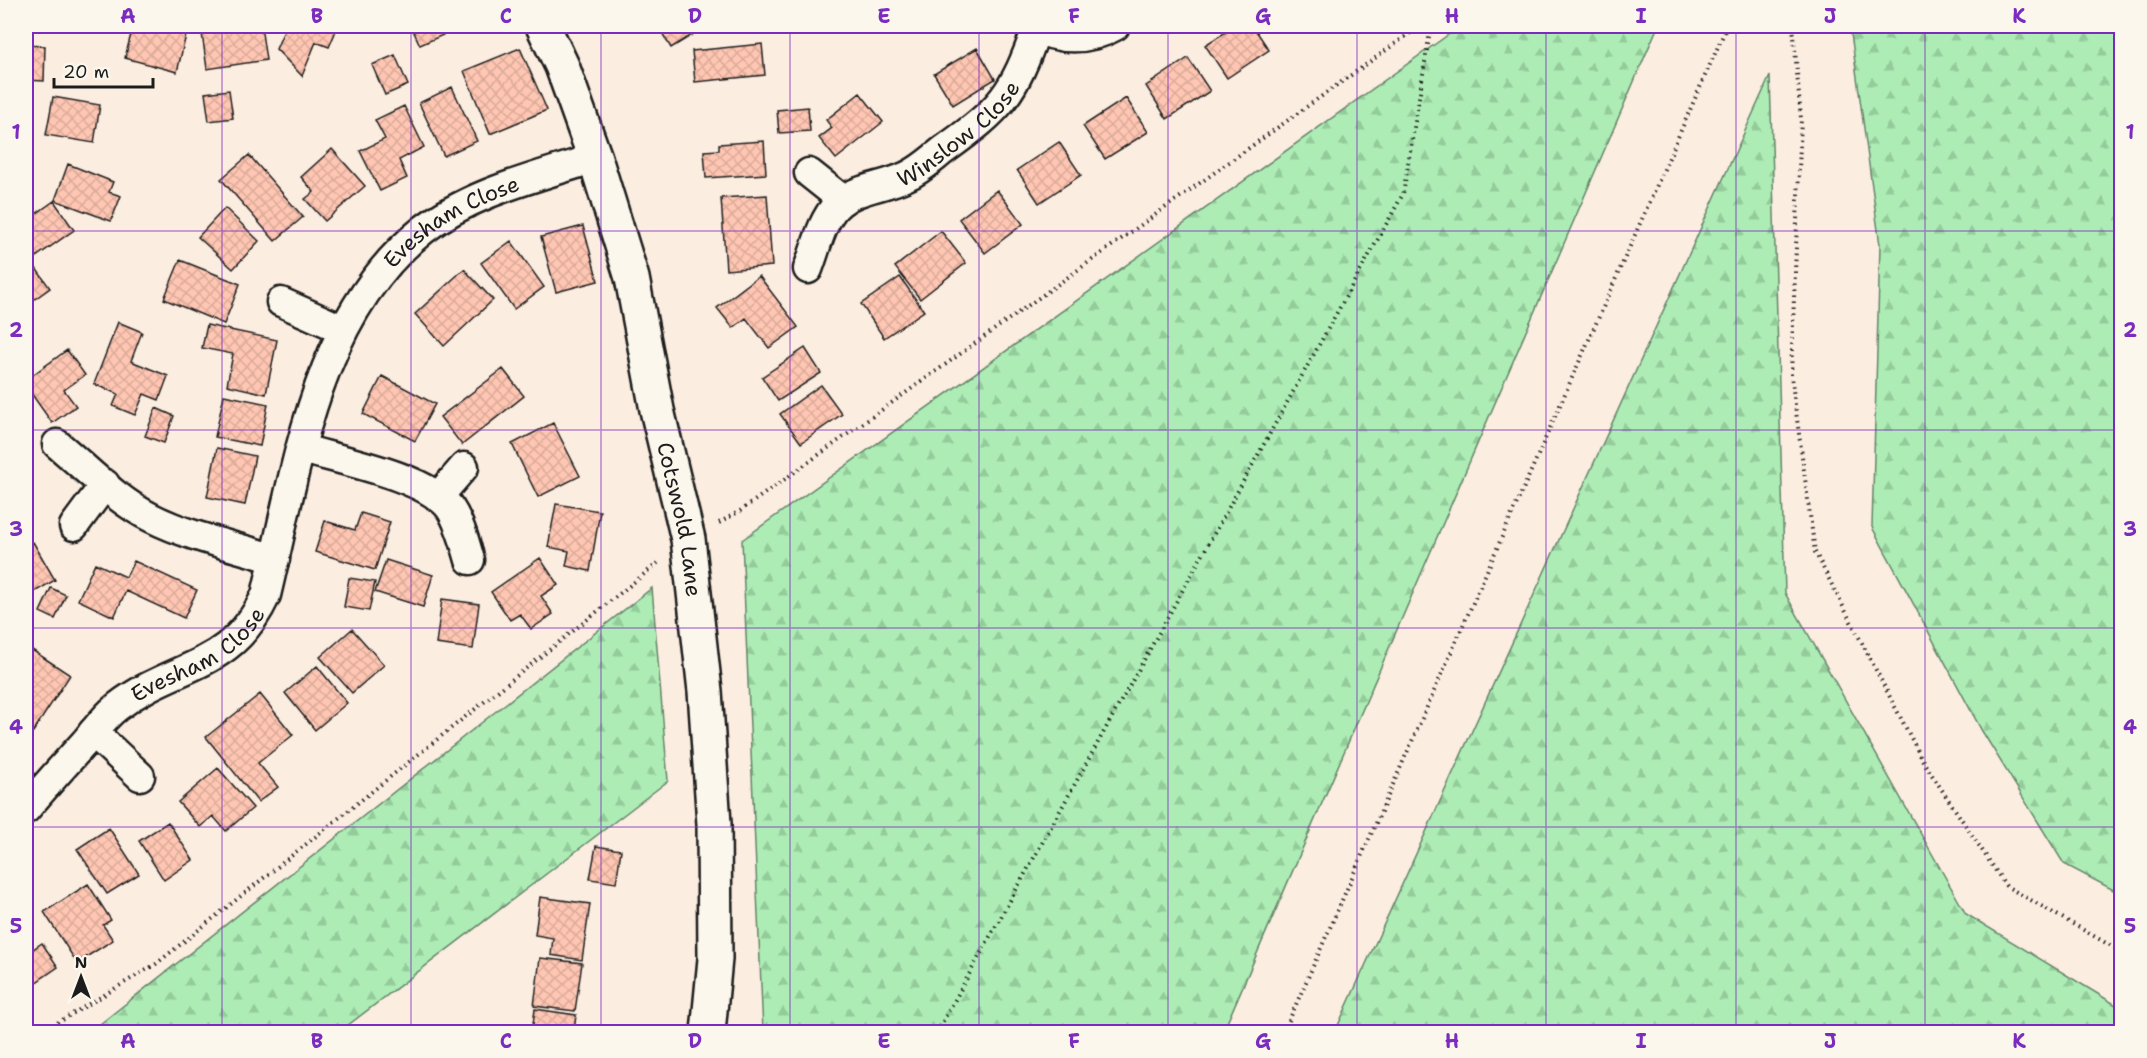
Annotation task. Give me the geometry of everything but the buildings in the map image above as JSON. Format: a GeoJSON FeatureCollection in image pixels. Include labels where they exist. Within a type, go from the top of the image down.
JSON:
{"type":"FeatureCollection","features":[{"type":"Feature","properties":{"kind":"street","name":"Cotswold Lane"},"geometry":{"type":"LineString","coordinates":[[543,26],[562,66],[595,158],[632,278],[657,410],[688,539],[705,691],[714,824],[715,959],[708,1032]]}},
{"type":"Feature","properties":{"kind":"street","name":"Winslow Close"},"geometry":{"type":"LineString","coordinates":[[808,269],[825,224],[835,207],[843,200],[855,191],[881,186],[909,175],[984,121],[1006,97],[1023,67],[1034,27],[1055,35],[1083,38],[1115,26]]}},
{"type":"Feature","properties":{"kind":"street","name":"Evesham Close"},"geometry":{"type":"LineString","coordinates":[[26,810],[115,708],[135,694],[223,651],[242,635],[255,618],[266,594],[315,399],[342,329],[385,267],[424,229],[480,198],[595,158]]}},
{"type":"Feature","properties":{"kind":"street"},"geometry":{"type":"LineString","coordinates":[[809,173],[843,200]]}},
{"type":"Feature","properties":{"kind":"street"},"geometry":{"type":"LineString","coordinates":[[281,302],[342,329]]}},
{"type":"Feature","properties":{"kind":"street"},"geometry":{"type":"LineString","coordinates":[[57,444],[105,484],[150,517],[178,530],[275,559]]}},
{"type":"Feature","properties":{"kind":"street"},"geometry":{"type":"LineString","coordinates":[[302,449],[411,482],[438,497],[450,509],[470,560]]}},
{"type":"Feature","properties":{"kind":"street"},"geometry":{"type":"LineString","coordinates":[[438,497],[464,467]]}},
{"type":"Feature","properties":{"kind":"street"},"geometry":{"type":"LineString","coordinates":[[74,526],[105,484]]}},
{"type":"Feature","properties":{"kind":"street"},"geometry":{"type":"LineString","coordinates":[[93,732],[140,776]]}},
{"type":"Feature","properties":{"kind":"path"},"geometry":{"type":"LineString","coordinates":[[42,1032],[156,964],[688,539],[740,512],[1420,26]]}},
{"type":"Feature","properties":{"kind":"path"},"geometry":{"type":"LineString","coordinates":[[937,1032],[1403,194],[1431,26]]}},
{"type":"Feature","properties":{"kind":"path"},"geometry":{"type":"LineString","coordinates":[[1284,1032],[1727,26]]}},
{"type":"Feature","properties":{"kind":"path"},"geometry":{"type":"LineString","coordinates":[[1793,26],[1801,119],[1791,375],[1815,552],[1924,763],[2006,886],[2121,952]]}},
{"type":"Feature","properties":{"kind":"green space"},"geometry":{"type":"Polygon","coordinates":[[[1457,26],[1658,26],[1223,1032],[763,1032],[742,540],[1452,32],[1457,26]]]}},
{"type":"Feature","properties":{"kind":"green space"},"geometry":{"type":"Polygon","coordinates":[[[1850,26],[2121,26],[2121,894],[2064,864],[1982,731],[1872,527],[1880,245],[1850,26]]]}},
{"type":"Feature","properties":{"kind":"green space"},"geometry":{"type":"Polygon","coordinates":[[[1770,76],[1785,593],[1966,914],[2121,1008],[2121,1032],[1335,1032],[1770,76]]]}},
{"type":"Feature","properties":{"kind":"green space"},"geometry":{"type":"Polygon","coordinates":[[[652,588],[668,781],[339,1032],[90,1032],[652,588]]]}}]}
